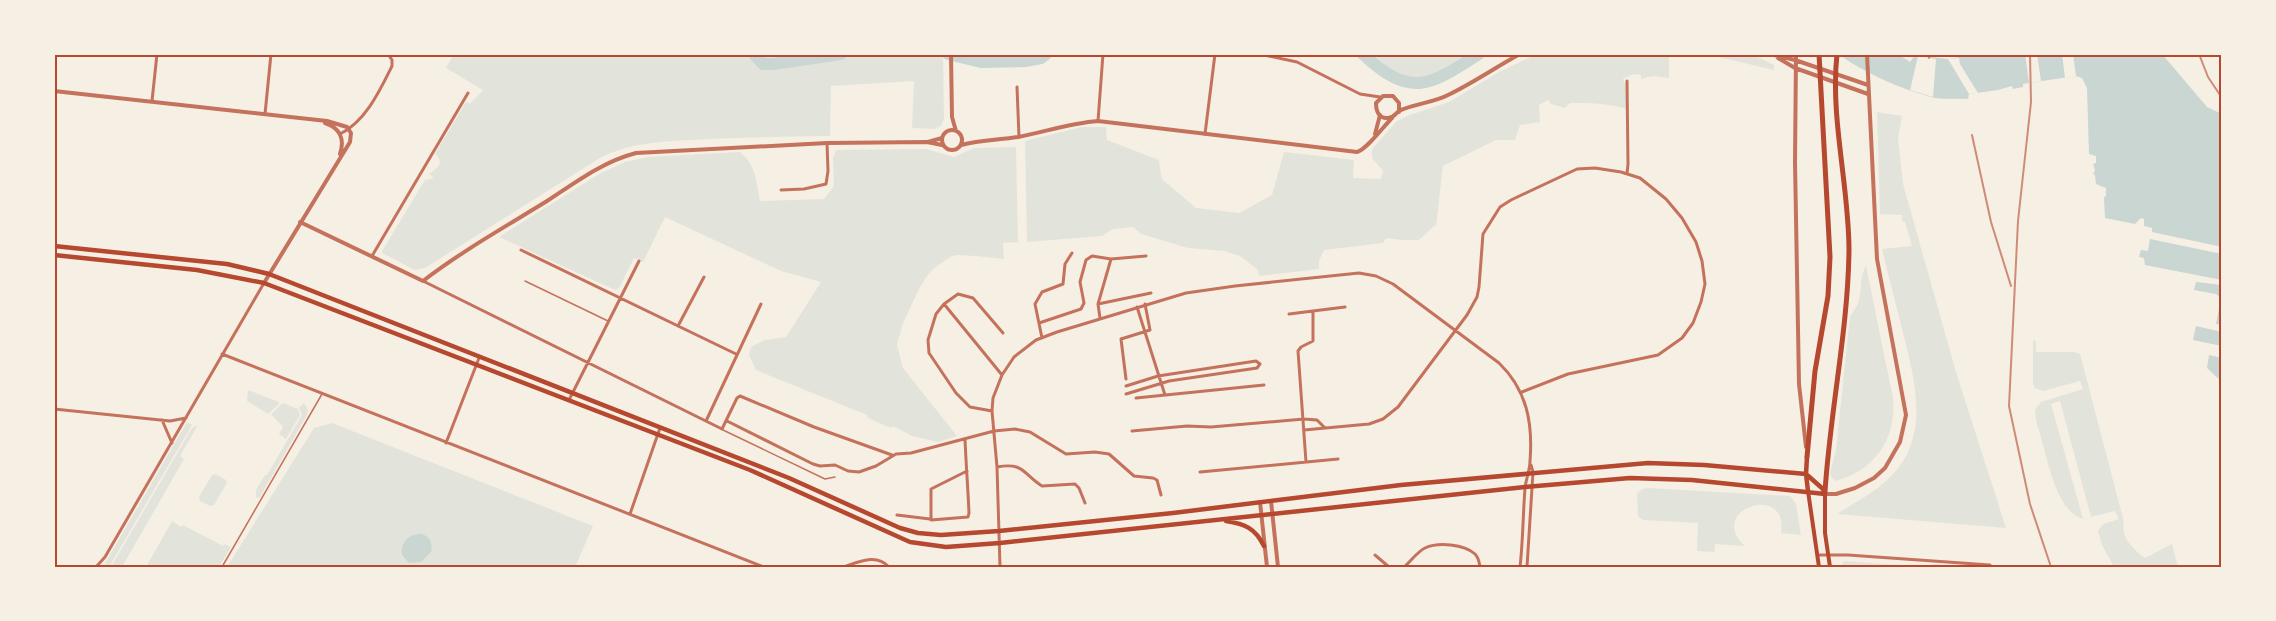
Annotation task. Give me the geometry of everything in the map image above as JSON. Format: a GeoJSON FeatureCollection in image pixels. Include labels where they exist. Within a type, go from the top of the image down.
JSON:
{"type":"FeatureCollection","features":[{"type":"Feature","properties":{"kind":"highway"},"geometry":{"type":"LineString","coordinates":[[1807,457],[1815,371],[1828,296],[1830,257],[1819,54]]}},
{"type":"Feature","properties":{"kind":"highway"},"geometry":{"type":"LineString","coordinates":[[1825,493],[1848,269],[1837,103],[1838,54]]}},
{"type":"Feature","properties":{"kind":"main road"},"geometry":{"type":"LineString","coordinates":[[54,246],[206,261],[244,267],[269,274],[789,478],[900,528],[918,533],[941,535],[999,531],[1530,472],[1648,463],[1704,465],[1806,474],[1811,477],[1825,493],[1825,534],[1830,567]]}},
{"type":"Feature","properties":{"kind":"main road"},"geometry":{"type":"LineString","coordinates":[[54,255],[197,270],[264,283],[760,475],[910,542],[946,547],[1532,486],[1660,478],[1825,493]]}},
{"type":"Feature","properties":{"kind":"main road"},"geometry":{"type":"LineString","coordinates":[[1807,457],[1806,474],[1819,567]]}},
{"type":"Feature","properties":{"kind":"main road"},"geometry":{"type":"LineString","coordinates":[[1221,520],[1251,528],[1259,536],[1264,546]]}},
{"type":"Feature","properties":{"kind":"street"},"geometry":{"type":"LineString","coordinates":[[152,101],[157,54]]}},
{"type":"Feature","properties":{"kind":"street"},"geometry":{"type":"LineString","coordinates":[[265,114],[271,54]]}},
{"type":"Feature","properties":{"kind":"street"},"geometry":{"type":"LineString","coordinates":[[951,54],[952,117],[956,131],[962,137],[976,141]]}},
{"type":"Feature","properties":{"kind":"street"},"geometry":{"type":"LineString","coordinates":[[1098,121],[1103,54]]}},
{"type":"Feature","properties":{"kind":"street"},"geometry":{"type":"LineString","coordinates":[[1204,135],[1215,54]]}},
{"type":"Feature","properties":{"kind":"street"},"geometry":{"type":"LineString","coordinates":[[1260,54],[1297,63],[1354,92],[1380,97],[1390,95],[1412,107]]}},
{"type":"Feature","properties":{"kind":"street"},"geometry":{"type":"LineString","coordinates":[[961,145],[976,141],[1018,137],[1071,124],[1098,121],[1349,153],[1361,151],[1399,111],[1431,103],[1448,95],[1520,54]]}},
{"type":"Feature","properties":{"kind":"street"},"geometry":{"type":"LineString","coordinates":[[1796,54],[1799,384],[1807,457]]}},
{"type":"Feature","properties":{"kind":"street"},"geometry":{"type":"LineString","coordinates":[[1825,493],[1836,494],[1855,488],[1874,478],[1885,468],[1900,442],[1906,415],[1876,253],[1867,54]]}},
{"type":"Feature","properties":{"kind":"street"},"geometry":{"type":"LineString","coordinates":[[340,134],[349,129],[371,103],[392,66],[389,55]]}},
{"type":"Feature","properties":{"kind":"street"},"geometry":{"type":"LineString","coordinates":[[1772,55],[1868,82]]}},
{"type":"Feature","properties":{"kind":"street"},"geometry":{"type":"LineString","coordinates":[[1772,55],[1795,68],[1868,94]]}},
{"type":"Feature","properties":{"kind":"street"},"geometry":{"type":"LineString","coordinates":[[1627,81],[1627,174]]}},
{"type":"Feature","properties":{"kind":"street"},"geometry":{"type":"LineString","coordinates":[[1017,87],[1018,137]]}},
{"type":"Feature","properties":{"kind":"street"},"geometry":{"type":"LineString","coordinates":[[54,91],[339,123],[349,129],[351,138],[222,354],[105,557],[96,567]]}},
{"type":"Feature","properties":{"kind":"street"},"geometry":{"type":"LineString","coordinates":[[372,256],[468,93]]}},
{"type":"Feature","properties":{"kind":"street"},"geometry":{"type":"LineString","coordinates":[[1380,97],[1376,106],[1380,115],[1392,118]]}},
{"type":"Feature","properties":{"kind":"street"},"geometry":{"type":"LineString","coordinates":[[1398,101],[1399,111]]}},
{"type":"Feature","properties":{"kind":"street"},"geometry":{"type":"LineString","coordinates":[[1374,135],[1380,115]]}},
{"type":"Feature","properties":{"kind":"street"},"geometry":{"type":"LineString","coordinates":[[942,145],[942,138],[952,117]]}},
{"type":"Feature","properties":{"kind":"street"},"geometry":{"type":"LineString","coordinates":[[319,120],[335,127],[340,134],[342,150],[339,158]]}},
{"type":"Feature","properties":{"kind":"street"},"geometry":{"type":"LineString","coordinates":[[947,131],[956,131]]}},
{"type":"Feature","properties":{"kind":"street"},"geometry":{"type":"LineString","coordinates":[[423,281],[476,243],[587,174],[623,157],[649,152],[827,143],[927,142],[942,145],[950,150],[957,150],[961,145],[962,137]]}},
{"type":"Feature","properties":{"kind":"street"},"geometry":{"type":"LineString","coordinates":[[927,142],[942,138]]}},
{"type":"Feature","properties":{"kind":"street"},"geometry":{"type":"LineString","coordinates":[[782,190],[804,189],[826,184],[827,143]]}},
{"type":"Feature","properties":{"kind":"street"},"geometry":{"type":"LineString","coordinates":[[1304,430],[1369,424],[1383,419],[1398,407],[1456,330],[1477,297],[1483,234],[1500,207],[1537,187],[1577,170],[1595,168],[1640,178],[1666,199],[1682,218],[1696,242],[1702,261],[1705,284],[1693,323],[1682,339],[1658,355],[1568,374],[1522,392]]}},
{"type":"Feature","properties":{"kind":"street"},"geometry":{"type":"LineString","coordinates":[[300,222],[588,361],[722,429],[740,396],[814,427],[892,455],[911,453],[994,432],[1024,430],[1066,454],[1109,454],[1134,476],[1157,480],[1161,495]]}},
{"type":"Feature","properties":{"kind":"street"},"geometry":{"type":"LineString","coordinates":[[521,250],[736,354]]}},
{"type":"Feature","properties":{"kind":"street"},"geometry":{"type":"LineString","coordinates":[[1042,338],[1034,306],[1038,297],[1045,290],[1064,284],[1065,264],[1072,253]]}},
{"type":"Feature","properties":{"kind":"street"},"geometry":{"type":"LineString","coordinates":[[1038,323],[1081,309],[1084,303],[1080,282],[1086,260],[1092,256],[1111,259],[1146,256]]}},
{"type":"Feature","properties":{"kind":"street"},"geometry":{"type":"LineString","coordinates":[[1100,318],[1098,304],[1111,259]]}},
{"type":"Feature","properties":{"kind":"street"},"geometry":{"type":"LineString","coordinates":[[569,400],[639,261]]}},
{"type":"Feature","properties":{"kind":"street"},"geometry":{"type":"LineString","coordinates":[[1000,567],[992,411],[993,398],[1002,375],[1014,357],[1042,338],[1145,304],[1186,294],[1235,286],[1359,273],[1376,276],[1393,284],[1505,368],[1522,392],[1531,427],[1532,486],[1527,567]]}},
{"type":"Feature","properties":{"kind":"street"},"geometry":{"type":"LineString","coordinates":[[678,326],[704,277]]}},
{"type":"Feature","properties":{"kind":"street"},"geometry":{"type":"LineString","coordinates":[[1098,304],[1151,293]]}},
{"type":"Feature","properties":{"kind":"street"},"geometry":{"type":"LineString","coordinates":[[992,411],[974,410],[956,393],[931,358],[928,346],[936,314],[944,304],[958,294],[968,295],[977,301],[1003,333]]}},
{"type":"Feature","properties":{"kind":"street"},"geometry":{"type":"LineString","coordinates":[[706,421],[761,303]]}},
{"type":"Feature","properties":{"kind":"street"},"geometry":{"type":"LineString","coordinates":[[944,304],[1002,375]]}},
{"type":"Feature","properties":{"kind":"street"},"geometry":{"type":"LineString","coordinates":[[1126,379],[1121,339],[1150,328],[1145,304]]}},
{"type":"Feature","properties":{"kind":"street"},"geometry":{"type":"LineString","coordinates":[[1137,307],[1165,395]]}},
{"type":"Feature","properties":{"kind":"street"},"geometry":{"type":"LineString","coordinates":[[1289,314],[1346,308]]}},
{"type":"Feature","properties":{"kind":"street"},"geometry":{"type":"LineString","coordinates":[[1306,462],[1298,351],[1313,341],[1313,311]]}},
{"type":"Feature","properties":{"kind":"street"},"geometry":{"type":"LineString","coordinates":[[222,354],[764,567]]}},
{"type":"Feature","properties":{"kind":"street"},"geometry":{"type":"LineString","coordinates":[[446,443],[479,358]]}},
{"type":"Feature","properties":{"kind":"street"},"geometry":{"type":"LineString","coordinates":[[1126,386],[1158,376],[1256,361],[1260,364],[1256,368],[1161,383],[1126,394]]}},
{"type":"Feature","properties":{"kind":"street"},"geometry":{"type":"LineString","coordinates":[[1136,398],[1264,385]]}},
{"type":"Feature","properties":{"kind":"street"},"geometry":{"type":"LineString","coordinates":[[54,409],[162,420],[177,420],[186,417]]}},
{"type":"Feature","properties":{"kind":"street"},"geometry":{"type":"LineString","coordinates":[[1132,431],[1304,419],[1317,420],[1325,428]]}},
{"type":"Feature","properties":{"kind":"street"},"geometry":{"type":"LineString","coordinates":[[162,420],[172,442]]}},
{"type":"Feature","properties":{"kind":"street"},"geometry":{"type":"LineString","coordinates":[[726,421],[820,466],[834,465],[848,471],[860,472],[876,466],[892,455]]}},
{"type":"Feature","properties":{"kind":"street"},"geometry":{"type":"LineString","coordinates":[[630,514],[660,428]]}},
{"type":"Feature","properties":{"kind":"street"},"geometry":{"type":"LineString","coordinates":[[897,515],[930,519],[968,517],[965,439]]}},
{"type":"Feature","properties":{"kind":"street"},"geometry":{"type":"LineString","coordinates":[[1200,472],[1338,459]]}},
{"type":"Feature","properties":{"kind":"street"},"geometry":{"type":"LineString","coordinates":[[996,467],[1016,466],[1042,486],[1074,484],[1079,488],[1085,503]]}},
{"type":"Feature","properties":{"kind":"street"},"geometry":{"type":"LineString","coordinates":[[930,519],[931,489],[967,471]]}},
{"type":"Feature","properties":{"kind":"street"},"geometry":{"type":"LineString","coordinates":[[1520,567],[1525,487],[1530,472]]}},
{"type":"Feature","properties":{"kind":"street"},"geometry":{"type":"LineString","coordinates":[[1271,501],[1278,567]]}},
{"type":"Feature","properties":{"kind":"street"},"geometry":{"type":"LineString","coordinates":[[1260,502],[1266,567]]}},
{"type":"Feature","properties":{"kind":"street"},"geometry":{"type":"LineString","coordinates":[[1404,567],[1423,549],[1438,545],[1454,546],[1472,552],[1478,558],[1480,567]]}},
{"type":"Feature","properties":{"kind":"street"},"geometry":{"type":"LineString","coordinates":[[1375,555],[1389,567]]}},
{"type":"Feature","properties":{"kind":"street"},"geometry":{"type":"LineString","coordinates":[[1818,555],[1990,565]]}},
{"type":"Feature","properties":{"kind":"street"},"geometry":{"type":"LineString","coordinates":[[843,567],[871,559],[880,560],[889,567]]}},
{"type":"Feature","properties":{"kind":"lane"},"geometry":{"type":"LineString","coordinates":[[525,281],[609,321]]}},
{"type":"Feature","properties":{"kind":"lane"},"geometry":{"type":"LineString","coordinates":[[222,567],[322,394]]}},
{"type":"Feature","properties":{"kind":"lane"},"geometry":{"type":"LineString","coordinates":[[722,429],[825,479],[835,477]]}},
{"type":"Feature","properties":{"kind":"shaded area"},"geometry":{"type":"Polygon","coordinates":[[[454,54],[943,54],[944,119],[941,126],[934,129],[912,128],[914,81],[831,86],[830,136],[678,141],[644,144],[622,149],[600,158],[425,268],[415,270],[382,251],[425,180],[434,178],[429,174],[440,163],[435,154],[466,102],[470,104],[483,90],[446,68],[454,54]]]}},
{"type":"Feature","properties":{"kind":"shaded area"},"geometry":{"type":"Polygon","coordinates":[[[1373,54],[1470,54],[1432,75],[1410,77],[1387,66],[1373,54]]]}},
{"type":"Feature","properties":{"kind":"shaded area"},"geometry":{"type":"Polygon","coordinates":[[[1537,54],[1669,54],[1669,78],[1653,76],[1641,79],[1641,75],[1634,74],[1623,79],[1626,86],[1626,109],[1605,104],[1584,103],[1570,103],[1565,108],[1551,104],[1548,100],[1539,105],[1540,122],[1520,125],[1515,140],[1496,140],[1443,166],[1436,226],[1419,240],[1386,238],[1383,243],[1324,250],[1319,261],[1319,269],[1259,276],[1258,270],[1240,256],[1224,251],[1188,248],[1141,234],[1133,227],[1113,229],[1102,236],[1027,242],[1025,141],[1082,127],[1106,127],[1107,140],[1159,160],[1163,180],[1196,208],[1239,213],[1272,195],[1284,152],[1354,160],[1353,178],[1381,179],[1383,171],[1372,158],[1372,149],[1397,121],[1449,102],[1499,72],[1537,54]]]}},
{"type":"Feature","properties":{"kind":"shaded area"},"geometry":{"type":"Polygon","coordinates":[[[1705,54],[1751,54],[1774,65],[1774,70],[1705,54]]]}},
{"type":"Feature","properties":{"kind":"shaded area"},"geometry":{"type":"Polygon","coordinates":[[[1838,54],[1898,54],[1910,62],[1915,55],[1948,59],[1976,54],[2162,54],[2207,107],[2222,114],[2222,247],[2152,232],[2152,228],[2144,226],[2144,219],[2141,218],[2135,224],[2105,218],[2106,188],[2096,184],[2093,174],[2096,156],[2089,154],[2087,88],[2082,78],[2076,76],[2029,83],[2013,89],[2012,86],[1969,94],[1968,99],[1940,98],[1931,97],[1882,79],[1838,54]]]}},
{"type":"Feature","properties":{"kind":"shaded area"},"geometry":{"type":"Polygon","coordinates":[[[1877,112],[1902,116],[1898,138],[1903,184],[1956,372],[2006,528],[1837,514],[1873,491],[1893,474],[1905,458],[1916,421],[1914,382],[1882,249],[1912,246],[1905,222],[1902,221],[1902,215],[1880,214],[1877,112]]]}},
{"type":"Feature","properties":{"kind":"shaded area"},"geometry":{"type":"Polygon","coordinates":[[[1016,147],[1018,242],[1003,243],[1004,259],[957,255],[933,269],[919,289],[903,323],[897,345],[903,368],[957,436],[938,442],[912,436],[893,426],[891,428],[868,418],[867,415],[756,370],[749,355],[751,347],[765,340],[786,337],[821,282],[781,271],[665,217],[643,262],[634,258],[619,288],[615,290],[499,237],[599,174],[625,162],[648,157],[740,152],[753,169],[760,201],[824,199],[834,186],[833,157],[836,150],[926,149],[954,157],[974,148],[1016,147]]]}},
{"type":"Feature","properties":{"kind":"shaded area"},"geometry":{"type":"Polygon","coordinates":[[[2150,239],[2222,254],[2222,280],[2145,265],[2144,258],[2139,257],[2141,250],[2148,251],[2150,239]]]}},
{"type":"Feature","properties":{"kind":"shaded area"},"geometry":{"type":"Polygon","coordinates":[[[1866,266],[1893,398],[1893,413],[1887,439],[1872,461],[1862,469],[1835,481],[1830,473],[1836,450],[1850,316],[1858,303],[1866,266]]]}},
{"type":"Feature","properties":{"kind":"shaded area"},"geometry":{"type":"Polygon","coordinates":[[[2196,282],[2222,285],[2222,325],[2216,324],[2221,298],[2216,294],[2194,290],[2196,282]]]}},
{"type":"Feature","properties":{"kind":"shaded area"},"geometry":{"type":"Polygon","coordinates":[[[2196,326],[2222,332],[2222,346],[2193,340],[2196,326]]]}},
{"type":"Feature","properties":{"kind":"shaded area"},"geometry":{"type":"Polygon","coordinates":[[[2033,340],[2036,341],[2036,352],[2080,354],[2124,522],[2126,538],[2132,547],[2145,558],[2172,544],[2178,567],[2114,567],[2102,545],[2098,531],[2103,524],[2119,519],[2115,511],[2091,517],[2060,401],[2051,404],[2083,519],[2074,514],[2060,497],[2048,463],[2035,410],[2041,402],[2083,389],[2080,381],[2043,391],[2035,388],[2033,384],[2033,340]]]}},
{"type":"Feature","properties":{"kind":"shaded area"},"geometry":{"type":"Polygon","coordinates":[[[2209,355],[2222,358],[2222,382],[2207,368],[2209,355]]]}},
{"type":"Feature","properties":{"kind":"shaded area"},"geometry":{"type":"Polygon","coordinates":[[[248,390],[279,402],[279,404],[268,414],[247,401],[248,390]]]}},
{"type":"Feature","properties":{"kind":"shaded area"},"geometry":{"type":"Polygon","coordinates":[[[283,403],[298,409],[300,415],[286,439],[279,434],[283,427],[271,414],[283,403]]]}},
{"type":"Feature","properties":{"kind":"shaded area"},"geometry":{"type":"Polygon","coordinates":[[[304,403],[308,410],[307,415],[260,497],[256,498],[256,490],[302,415],[299,408],[304,403]]]}},
{"type":"Feature","properties":{"kind":"shaded area"},"geometry":{"type":"Polygon","coordinates":[[[187,422],[192,425],[109,567],[103,567],[187,422]]]}},
{"type":"Feature","properties":{"kind":"shaded area"},"geometry":{"type":"Polygon","coordinates":[[[332,423],[593,526],[575,567],[227,567],[314,428],[332,423]]]}},
{"type":"Feature","properties":{"kind":"shaded area"},"geometry":{"type":"Polygon","coordinates":[[[198,425],[180,456],[184,459],[122,567],[111,567],[192,428],[198,425]]]}},
{"type":"Feature","properties":{"kind":"shaded area"},"geometry":{"type":"Polygon","coordinates":[[[216,474],[227,483],[214,505],[210,506],[200,501],[199,497],[212,475],[216,474]]]}},
{"type":"Feature","properties":{"kind":"shaded area"},"geometry":{"type":"Polygon","coordinates":[[[1642,489],[1790,496],[1796,504],[1801,535],[1781,533],[1780,517],[1773,508],[1763,505],[1751,506],[1741,512],[1735,521],[1735,533],[1745,546],[1715,544],[1714,552],[1697,551],[1698,523],[1643,520],[1638,516],[1637,494],[1642,489]]]}},
{"type":"Feature","properties":{"kind":"shaded area"},"geometry":{"type":"Polygon","coordinates":[[[172,521],[223,546],[225,544],[231,547],[219,567],[146,567],[172,521]]]}},
{"type":"Feature","properties":{"kind":"shaded area"},"geometry":{"type":"Polygon","coordinates":[[[421,534],[430,540],[431,552],[421,562],[409,563],[402,555],[402,547],[409,537],[421,534]]]}},
{"type":"Feature","properties":{"kind":"shaded area"},"geometry":{"type":"Polygon","coordinates":[[[1844,561],[1927,567],[1840,567],[1844,561]]]}},
{"type":"Feature","properties":{"kind":"shaded area"},"geometry":{"type":"Polygon","coordinates":[[[1933,564],[1973,567],[1927,567],[1933,564]]]}},
{"type":"Feature","properties":{"kind":"pier"},"geometry":{"type":"Polygon","coordinates":[[[2025,54],[2037,54],[2041,81],[2029,83],[2025,54]]]}},
{"type":"Feature","properties":{"kind":"pier"},"geometry":{"type":"Polygon","coordinates":[[[2062,54],[2073,54],[2076,76],[2065,78],[2062,54]]]}},
{"type":"Feature","properties":{"kind":"pier"},"geometry":{"type":"Polygon","coordinates":[[[1918,56],[1936,59],[1933,97],[1910,90],[1918,56]]]}},
{"type":"Feature","properties":{"kind":"pier"},"geometry":{"type":"Polygon","coordinates":[[[1959,58],[1960,64],[1978,93],[1969,94],[1948,59],[1959,58]]]}},
{"type":"Feature","properties":{"kind":"waterway"},"geometry":{"type":"LineString","coordinates":[[754,54],[763,64],[841,54]]}},
{"type":"Feature","properties":{"kind":"waterway"},"geometry":{"type":"LineString","coordinates":[[948,54],[981,62],[1025,61],[1041,58],[1046,54]]}},
{"type":"Feature","properties":{"kind":"waterway"},"geometry":{"type":"LineString","coordinates":[[1363,54],[1394,77],[1420,83],[1447,74],[1479,54]]}},
{"type":"Feature","properties":{"kind":"railway"},"geometry":{"type":"LineString","coordinates":[[1929,58],[1930,54]]}},
{"type":"Feature","properties":{"kind":"railway"},"geometry":{"type":"LineString","coordinates":[[2030,54],[2031,102],[2018,221],[2009,406],[2030,504],[2051,567]]}},
{"type":"Feature","properties":{"kind":"railway"},"geometry":{"type":"LineString","coordinates":[[2199,54],[2208,77],[2222,98]]}},
{"type":"Feature","properties":{"kind":"railway"},"geometry":{"type":"LineString","coordinates":[[1972,135],[1991,222],[2011,286]]}}]}
